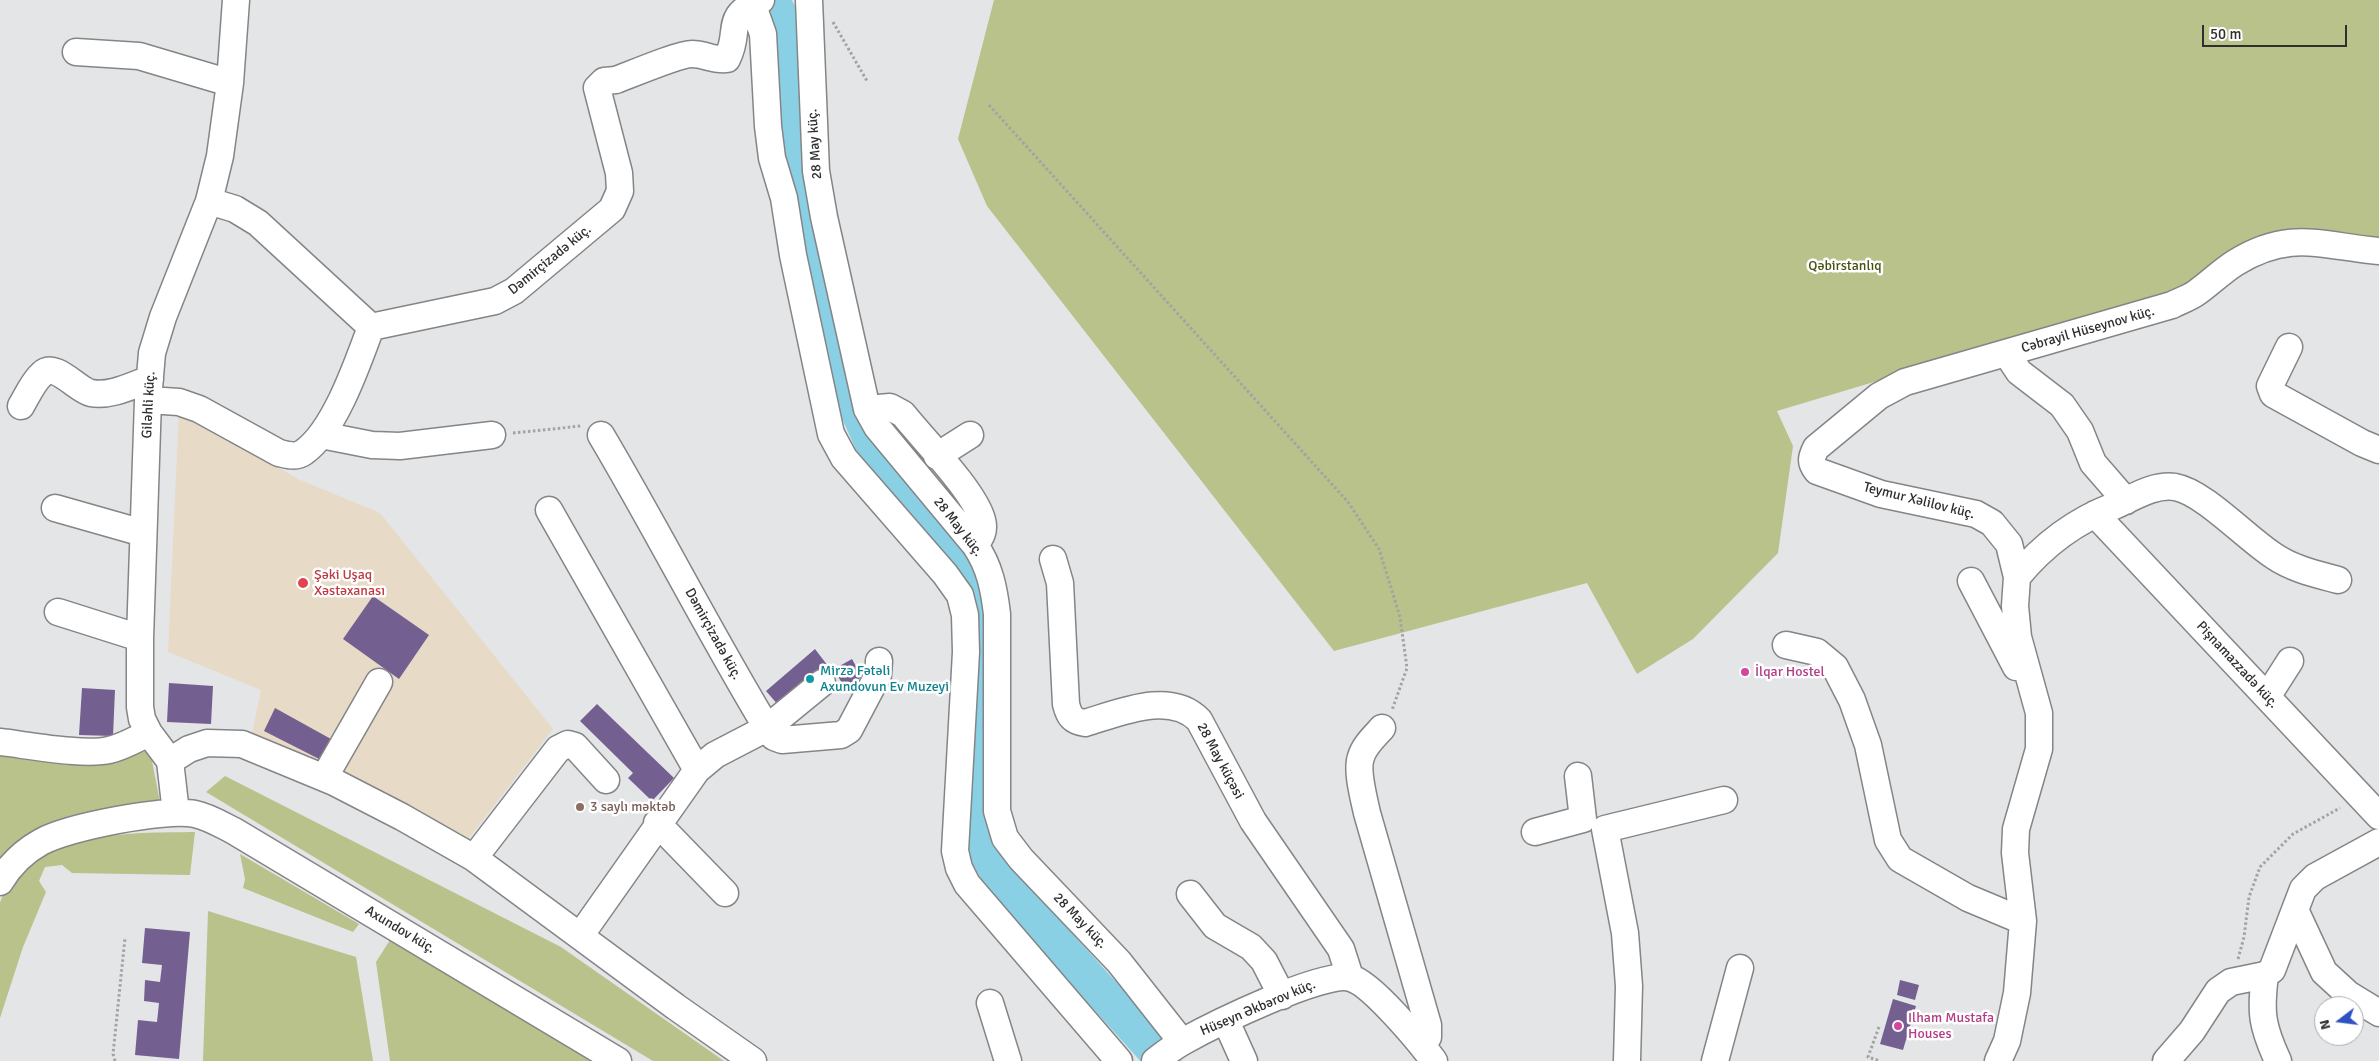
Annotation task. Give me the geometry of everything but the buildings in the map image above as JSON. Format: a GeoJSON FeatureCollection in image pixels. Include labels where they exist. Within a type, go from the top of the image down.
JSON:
{"type":"FeatureCollection","features":[{"type":"Feature","properties":{"kind":"street","name":"Giləhli küç."},"geometry":{"type":"LineString","coordinates":[[170,761],[149,733],[142,720],[140,707],[143,532],[152,353],[209,201],[220,156],[230,83],[236,0]]}},
{"type":"Feature","properties":{"kind":"street"},"geometry":{"type":"LineString","coordinates":[[755,1],[763,34],[768,126],[772,158],[784,198],[793,255],[831,434],[844,458],[945,574],[960,595],[965,615],[966,652],[955,851],[959,868],[967,884],[1119,1061]]}},
{"type":"Feature","properties":{"kind":"street","name":"Dəmirçizadə küç."},"geometry":{"type":"LineString","coordinates":[[371,327],[495,301],[514,290],[612,209],[620,191],[619,173],[597,88],[604,81],[616,80],[690,54],[704,55],[717,60],[727,59],[733,47],[735,19],[755,1]]}},
{"type":"Feature","properties":{"kind":"street","name":"28 May küç."},"geometry":{"type":"LineString","coordinates":[[809,3],[812,129],[816,171],[824,217],[867,409],[877,426],[975,545],[984,559],[994,584],[998,614],[997,810],[1005,838],[1021,859],[1119,962],[1169,1051]]}},
{"type":"Feature","properties":{"kind":"street"},"geometry":{"type":"LineString","coordinates":[[76,52],[139,56],[230,83]]}},
{"type":"Feature","properties":{"kind":"street"},"geometry":{"type":"LineString","coordinates":[[21,406],[42,373],[48,370],[56,370],[80,388],[91,393],[105,394],[149,389],[199,408],[279,453],[293,456],[304,453],[321,435],[339,404],[371,327],[258,223],[235,209],[209,201]]}},
{"type":"Feature","properties":{"kind":"street","name":"Cəbrayil Hüseynov küç."},"geometry":{"type":"LineString","coordinates":[[1812,458],[1816,448],[1879,396],[1905,382],[2172,305],[2195,294],[2235,263],[2267,247],[2289,242],[2315,241],[2379,251]]}},
{"type":"Feature","properties":{"kind":"street"},"geometry":{"type":"LineString","coordinates":[[2289,347],[2270,386],[2273,394],[2362,443],[2379,450]]}},
{"type":"Feature","properties":{"kind":"street"},"geometry":{"type":"LineString","coordinates":[[2007,354],[2019,372],[2062,405],[2080,431],[2093,463],[2126,501]]}},
{"type":"Feature","properties":{"kind":"street"},"geometry":{"type":"LineString","coordinates":[[867,409],[890,407],[903,414],[973,499],[983,521],[983,534],[975,545]]}},
{"type":"Feature","properties":{"kind":"street"},"geometry":{"type":"LineString","coordinates":[[321,435],[372,445],[400,446],[492,436]]}},
{"type":"Feature","properties":{"kind":"street","name":"Dəmirçizadə küç."},"geometry":{"type":"LineString","coordinates":[[601,435],[652,520],[723,653],[767,728]]}},
{"type":"Feature","properties":{"kind":"street"},"geometry":{"type":"LineString","coordinates":[[937,456],[970,435]]}},
{"type":"Feature","properties":{"kind":"street","name":"Teymur Xəlilov küç."},"geometry":{"type":"LineString","coordinates":[[1812,458],[1812,465],[1817,471],[1880,494],[1976,514],[1992,522],[2009,544],[2017,577],[2015,606],[2018,637],[2039,713],[2039,749],[2015,837],[2022,922],[2016,993],[2007,1041],[1998,1061]]}},
{"type":"Feature","properties":{"kind":"street"},"geometry":{"type":"LineString","coordinates":[[2017,577],[2034,555],[2053,540],[2095,514],[2154,488],[2175,487],[2194,495],[2274,557],[2298,569],[2338,580]]}},
{"type":"Feature","properties":{"kind":"street"},"geometry":{"type":"LineString","coordinates":[[55,508],[143,532]]}},
{"type":"Feature","properties":{"kind":"street"},"geometry":{"type":"LineString","coordinates":[[549,510],[697,770]]}},
{"type":"Feature","properties":{"kind":"street","name":"Pişnamazzadə küç."},"geometry":{"type":"LineString","coordinates":[[2095,514],[2379,816]]}},
{"type":"Feature","properties":{"kind":"street","name":"28 May küçəsi"},"geometry":{"type":"LineString","coordinates":[[1053,559],[1060,583],[1066,704],[1069,715],[1076,722],[1086,723],[1144,706],[1171,706],[1190,711],[1199,720],[1252,821],[1341,949],[1350,977]]}},
{"type":"Feature","properties":{"kind":"street"},"geometry":{"type":"LineString","coordinates":[[1971,581],[2023,680],[2033,693]]}},
{"type":"Feature","properties":{"kind":"street"},"geometry":{"type":"LineString","coordinates":[[58,612],[140,638]]}},
{"type":"Feature","properties":{"kind":"street"},"geometry":{"type":"LineString","coordinates":[[1786,645],[1817,652],[1835,667],[1852,700],[1868,745],[1888,840],[1900,859],[1968,898],[2022,922]]}},
{"type":"Feature","properties":{"kind":"street"},"geometry":{"type":"LineString","coordinates":[[767,728],[774,737],[782,740],[841,735],[854,724],[878,675],[879,661]]}},
{"type":"Feature","properties":{"kind":"street"},"geometry":{"type":"LineString","coordinates":[[2267,697],[2290,661]]}},
{"type":"Feature","properties":{"kind":"street"},"geometry":{"type":"LineString","coordinates":[[324,778],[379,682]]}},
{"type":"Feature","properties":{"kind":"street"},"geometry":{"type":"LineString","coordinates":[[580,936],[657,823],[697,770],[714,755],[767,728],[822,683]]}},
{"type":"Feature","properties":{"kind":"street"},"geometry":{"type":"LineString","coordinates":[[1382,728],[1366,746],[1360,759],[1361,780],[1367,813],[1428,1025],[1428,1052]]}},
{"type":"Feature","properties":{"kind":"street"},"geometry":{"type":"LineString","coordinates":[[0,742],[87,751],[107,750],[123,746],[149,733]]}},
{"type":"Feature","properties":{"kind":"street"},"geometry":{"type":"LineString","coordinates":[[176,813],[170,761],[189,749],[207,743],[228,742],[267,753],[324,778],[402,817],[474,858],[753,1061]]}},
{"type":"Feature","properties":{"kind":"street"},"geometry":{"type":"LineString","coordinates":[[474,858],[558,749],[568,744],[575,746],[606,780]]}},
{"type":"Feature","properties":{"kind":"street"},"geometry":{"type":"LineString","coordinates":[[1578,776],[1594,824],[1625,933],[1629,986],[1627,1061]]}},
{"type":"Feature","properties":{"kind":"street"},"geometry":{"type":"LineString","coordinates":[[1535,832],[1594,824],[1724,800]]}},
{"type":"Feature","properties":{"kind":"street","name":"Axundov küç."},"geometry":{"type":"LineString","coordinates":[[0,882],[21,855],[60,834],[121,820],[176,813],[195,814],[234,831],[618,1061]]}},
{"type":"Feature","properties":{"kind":"street"},"geometry":{"type":"LineString","coordinates":[[657,823],[725,892]]}},
{"type":"Feature","properties":{"kind":"street"},"geometry":{"type":"LineString","coordinates":[[2166,1061],[2192,1031],[2218,991],[2231,982],[2265,975],[2272,970],[2296,912],[2303,889],[2315,878],[2379,842]]}},
{"type":"Feature","properties":{"kind":"street"},"geometry":{"type":"LineString","coordinates":[[1190,894],[1215,926],[1252,947],[1264,961],[1282,996]]}},
{"type":"Feature","properties":{"kind":"street"},"geometry":{"type":"LineString","coordinates":[[2296,912],[2324,972],[2348,994],[2379,1013]]}},
{"type":"Feature","properties":{"kind":"street"},"geometry":{"type":"LineString","coordinates":[[1715,1061],[1740,968]]}},
{"type":"Feature","properties":{"kind":"street"},"geometry":{"type":"LineString","coordinates":[[2265,975],[2260,1006],[2265,1032],[2278,1061]]}},
{"type":"Feature","properties":{"kind":"street"},"geometry":{"type":"LineString","coordinates":[[1350,977],[1359,982],[1400,1020],[1428,1052]]}},
{"type":"Feature","properties":{"kind":"street","name":"Hüseyn Əkbərov küç."},"geometry":{"type":"LineString","coordinates":[[1169,1051],[1226,1021],[1282,996],[1318,982],[1333,978],[1350,977]]}},
{"type":"Feature","properties":{"kind":"street"},"geometry":{"type":"LineString","coordinates":[[990,1003],[1008,1061]]}},
{"type":"Feature","properties":{"kind":"street"},"geometry":{"type":"LineString","coordinates":[[1226,1021],[1244,1061]]}},
{"type":"Feature","properties":{"kind":"path"},"geometry":{"type":"LineString","coordinates":[[809,3],[828,12],[867,81]]}},
{"type":"Feature","properties":{"kind":"path"},"geometry":{"type":"LineString","coordinates":[[989,105],[1315,464],[1348,502],[1379,549],[1400,617],[1407,668],[1395,704],[1382,728]]}},
{"type":"Feature","properties":{"kind":"path"},"geometry":{"type":"LineString","coordinates":[[492,436],[583,425],[591,427],[601,435]]}},
{"type":"Feature","properties":{"kind":"path"},"geometry":{"type":"LineString","coordinates":[[2231,982],[2244,937],[2248,897],[2260,866],[2293,834],[2362,798]]}},
{"type":"Feature","properties":{"kind":"path"},"geometry":{"type":"LineString","coordinates":[[115,1061],[114,1054],[124,938]]}},
{"type":"Feature","properties":{"kind":"path"},"geometry":{"type":"LineString","coordinates":[[1879,1027],[1868,1057],[1880,1061]]}},
{"type":"Feature","properties":{"kind":"shaded area","name":"Şəki Uşaq Xəstəxanası"},"geometry":{"type":"Polygon","coordinates":[[[179,410],[298,479],[380,513],[553,729],[466,842],[251,738],[261,690],[168,652],[179,410]]]}},
{"type":"Feature","properties":{"kind":"green space","name":"Qəbirstanlıq"},"geometry":{"type":"Polygon","coordinates":[[[994,0],[2379,0],[2379,239],[2293,230],[2171,293],[1777,411],[1793,446],[1778,553],[1693,639],[1637,674],[1587,583],[1334,651],[987,206],[958,139],[994,0]]]}},
{"type":"Feature","properties":{"kind":"green space"},"geometry":{"type":"Polygon","coordinates":[[[150,751],[160,802],[0,862],[0,753],[84,761],[150,751]]]}},
{"type":"Feature","properties":{"kind":"green space"},"geometry":{"type":"Polygon","coordinates":[[[225,776],[561,947],[724,1061],[653,1061],[206,792],[225,776]]]}},
{"type":"Feature","properties":{"kind":"green space"},"geometry":{"type":"Polygon","coordinates":[[[195,832],[190,875],[72,873],[62,865],[45,867],[39,881],[46,892],[23,947],[0,1018],[0,903],[12,879],[31,861],[55,848],[83,840],[112,835],[195,832]]]}},
{"type":"Feature","properties":{"kind":"green space"},"geometry":{"type":"Polygon","coordinates":[[[240,854],[359,924],[353,932],[243,888],[245,879],[240,854]]]}},
{"type":"Feature","properties":{"kind":"green space"},"geometry":{"type":"Polygon","coordinates":[[[208,911],[356,957],[373,1061],[203,1061],[208,911]]]}},
{"type":"Feature","properties":{"kind":"green space"},"geometry":{"type":"Polygon","coordinates":[[[390,940],[594,1061],[390,1061],[376,962],[390,940]]]}},
{"type":"Feature","properties":{"kind":"waterway"},"geometry":{"type":"LineString","coordinates":[[772,0],[781,17],[790,124],[804,212],[828,317],[849,391],[872,443],[929,517],[972,581],[984,639],[977,816],[982,844],[1003,883],[1164,1061]]}},
{"type":"Feature","properties":{"kind":"place","name":"Şəki Uşaq Xəstəxanası"},"geometry":{"type":"Point","coordinates":[303,583]}},
{"type":"Feature","properties":{"kind":"place","name":"İlqar Hostel"},"geometry":{"type":"Point","coordinates":[1745,672]}},
{"type":"Feature","properties":{"kind":"place","name":"Mirzə Fətəli Axundovun Ev Muzeyi"},"geometry":{"type":"Point","coordinates":[810,679]}},
{"type":"Feature","properties":{"kind":"place","name":"3 saylı məktəb"},"geometry":{"type":"Point","coordinates":[580,807]}},
{"type":"Feature","properties":{"kind":"place","name":"Ilham Mustafa Houses"},"geometry":{"type":"Point","coordinates":[1898,1026]}}]}
